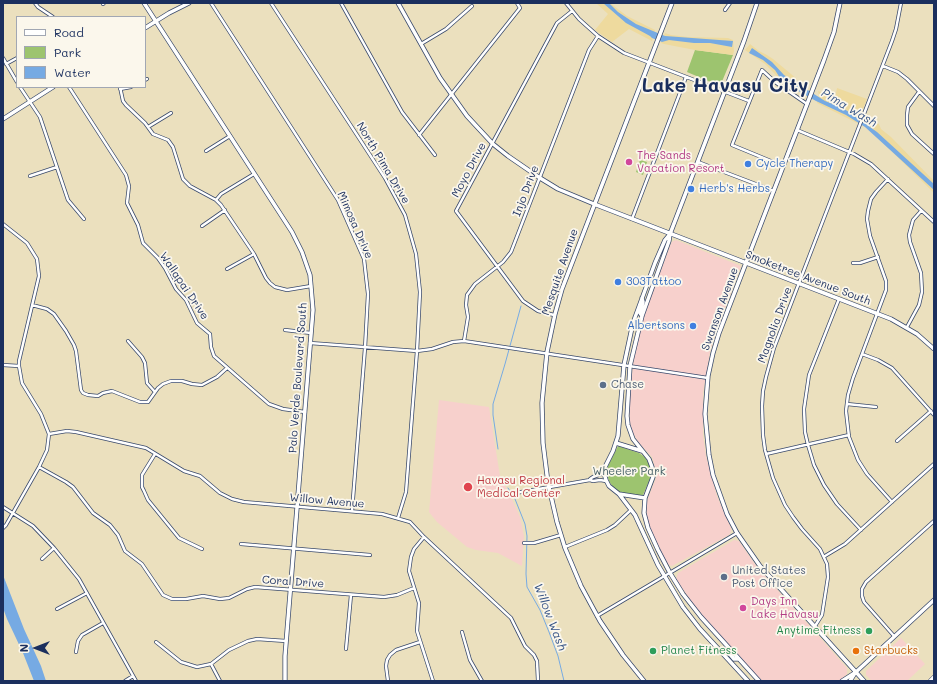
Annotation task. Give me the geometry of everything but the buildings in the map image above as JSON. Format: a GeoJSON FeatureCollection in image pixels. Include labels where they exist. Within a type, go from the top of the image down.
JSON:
{"type":"FeatureCollection","features":[{"type":"Feature","properties":{"kind":"highway"},"geometry":{"type":"LineString","coordinates":[[930,681],[934,678]]}},
{"type":"Feature","properties":{"kind":"main road","name":"Palo Verde Boulevard South"},"geometry":{"type":"LineString","coordinates":[[144,3],[298,242],[312,286],[313,310],[286,641],[285,681]]}},
{"type":"Feature","properties":{"kind":"main road"},"geometry":{"type":"LineString","coordinates":[[146,27],[189,3]]}},
{"type":"Feature","properties":{"kind":"main road","name":"Smoketree Avenue South"},"geometry":{"type":"LineString","coordinates":[[398,3],[451,95],[467,116],[493,144],[540,178],[561,190],[594,204],[878,314],[907,327],[934,349]]}},
{"type":"Feature","properties":{"kind":"main road","name":"Mesquite Avenue"},"geometry":{"type":"LineString","coordinates":[[644,681],[623,655],[597,616],[581,586],[565,547],[549,486],[544,456],[542,416],[543,390],[547,354],[554,316],[566,276],[672,3]]}},
{"type":"Feature","properties":{"kind":"main road"},"geometry":{"type":"LineString","coordinates":[[757,3],[752,20],[670,234],[669,242],[642,316],[630,366],[627,402],[628,425],[633,439],[649,459],[653,471],[644,513],[648,528],[670,573],[683,594],[701,617],[759,681]]}},
{"type":"Feature","properties":{"kind":"main road","name":"Swanson Avenue"},"geometry":{"type":"LineString","coordinates":[[840,3],[829,46],[719,333],[708,378],[705,414],[709,455],[719,495],[737,533],[760,566],[864,681]]}},
{"type":"Feature","properties":{"kind":"main road"},"geometry":{"type":"LineString","coordinates":[[3,119],[52,88]]}},
{"type":"Feature","properties":{"kind":"main road"},"geometry":{"type":"LineString","coordinates":[[670,234],[665,240],[642,298],[630,336],[624,365],[620,419],[616,444],[606,463],[604,473],[606,481],[632,510],[664,576],[683,607],[748,681]]}},
{"type":"Feature","properties":{"kind":"main road"},"geometry":{"type":"LineString","coordinates":[[642,298],[643,302],[640,313],[642,316]]}},
{"type":"Feature","properties":{"kind":"main road"},"geometry":{"type":"LineString","coordinates":[[616,444],[642,451]]}},
{"type":"Feature","properties":{"kind":"main road"},"geometry":{"type":"LineString","coordinates":[[619,494],[646,498]]}},
{"type":"Feature","properties":{"kind":"main road"},"geometry":{"type":"LineString","coordinates":[[842,681],[856,672],[934,600]]}},
{"type":"Feature","properties":{"kind":"main road"},"geometry":{"type":"LineString","coordinates":[[720,650],[728,652],[734,659],[739,659]]}},
{"type":"Feature","properties":{"kind":"main road"},"geometry":{"type":"LineString","coordinates":[[850,681],[856,672]]}},
{"type":"Feature","properties":{"kind":"street"},"geometry":{"type":"LineString","coordinates":[[35,3],[38,7],[52,16]]}},
{"type":"Feature","properties":{"kind":"street","name":"Mimosa Drive"},"geometry":{"type":"LineString","coordinates":[[211,3],[338,200],[364,259],[368,294],[352,512]]}},
{"type":"Feature","properties":{"kind":"street","name":"North Pima Drive"},"geometry":{"type":"LineString","coordinates":[[271,3],[385,178],[404,215],[416,254],[420,292],[417,351],[406,492],[398,518]]}},
{"type":"Feature","properties":{"kind":"street"},"geometry":{"type":"LineString","coordinates":[[341,3],[402,112],[435,155]]}},
{"type":"Feature","properties":{"kind":"street"},"geometry":{"type":"LineString","coordinates":[[419,135],[520,8],[517,3]]}},
{"type":"Feature","properties":{"kind":"street"},"geometry":{"type":"LineString","coordinates":[[566,3],[572,11],[598,36],[624,52],[749,101]]}},
{"type":"Feature","properties":{"kind":"street"},"geometry":{"type":"LineString","coordinates":[[725,10],[728,8],[730,3]]}},
{"type":"Feature","properties":{"kind":"street","name":"Magnolia Drive"},"geometry":{"type":"LineString","coordinates":[[815,626],[822,615],[828,577],[828,567],[820,549],[802,529],[786,505],[773,478],[766,454],[762,421],[762,399],[774,348],[883,66],[896,29],[901,3]]}},
{"type":"Feature","properties":{"kind":"street"},"geometry":{"type":"LineString","coordinates":[[421,44],[446,29],[472,6]]}},
{"type":"Feature","properties":{"kind":"street","name":"Moyo Drive"},"geometry":{"type":"LineString","coordinates":[[554,316],[538,311],[522,301],[456,211],[557,23],[572,11]]}},
{"type":"Feature","properties":{"kind":"street","name":"Injo Drive"},"geometry":{"type":"LineString","coordinates":[[464,341],[468,317],[466,305],[467,295],[474,284],[503,262],[511,252],[589,50],[598,36]]}},
{"type":"Feature","properties":{"kind":"street"},"geometry":{"type":"LineString","coordinates":[[3,58],[16,80]]}},
{"type":"Feature","properties":{"kind":"street"},"geometry":{"type":"LineString","coordinates":[[6,64],[16,59]]}},
{"type":"Feature","properties":{"kind":"street"},"geometry":{"type":"LineString","coordinates":[[883,66],[898,72],[907,79],[934,106]]}},
{"type":"Feature","properties":{"kind":"street"},"geometry":{"type":"LineString","coordinates":[[783,166],[732,145],[762,70],[775,82],[807,104]]}},
{"type":"Feature","properties":{"kind":"street"},"geometry":{"type":"LineString","coordinates":[[632,219],[686,76]]}},
{"type":"Feature","properties":{"kind":"street"},"geometry":{"type":"LineString","coordinates":[[21,88],[40,116],[68,200],[84,219]]}},
{"type":"Feature","properties":{"kind":"street","name":"Wallapai Drive"},"geometry":{"type":"LineString","coordinates":[[70,88],[128,179],[127,203],[138,225],[142,243],[158,258],[176,289],[186,300],[194,319],[210,334],[211,347],[214,356],[269,404],[283,409],[305,412]]}},
{"type":"Feature","properties":{"kind":"street"},"geometry":{"type":"LineString","coordinates":[[120,88],[123,101],[153,134],[168,140],[174,147],[183,179],[190,186],[216,200],[224,210],[254,254],[266,278],[275,287],[281,289],[294,290],[312,286]]}},
{"type":"Feature","properties":{"kind":"street"},"geometry":{"type":"LineString","coordinates":[[919,92],[908,107],[908,125],[912,134],[934,154]]}},
{"type":"Feature","properties":{"kind":"street"},"geometry":{"type":"LineString","coordinates":[[148,127],[170,113]]}},
{"type":"Feature","properties":{"kind":"street"},"geometry":{"type":"LineString","coordinates":[[797,130],[860,157],[871,164],[934,222]]}},
{"type":"Feature","properties":{"kind":"street"},"geometry":{"type":"LineString","coordinates":[[206,151],[230,136]]}},
{"type":"Feature","properties":{"kind":"street"},"geometry":{"type":"LineString","coordinates":[[697,162],[774,191]]}},
{"type":"Feature","properties":{"kind":"street"},"geometry":{"type":"LineString","coordinates":[[30,176],[57,168]]}},
{"type":"Feature","properties":{"kind":"street"},"geometry":{"type":"LineString","coordinates":[[216,200],[221,194],[254,174]]}},
{"type":"Feature","properties":{"kind":"street"},"geometry":{"type":"LineString","coordinates":[[888,179],[873,196],[867,215],[868,232],[887,285],[886,292],[850,386],[846,420],[854,453],[862,468],[892,502]]}},
{"type":"Feature","properties":{"kind":"street"},"geometry":{"type":"LineString","coordinates":[[202,226],[224,210]]}},
{"type":"Feature","properties":{"kind":"street"},"geometry":{"type":"LineString","coordinates":[[907,327],[919,305],[922,292],[921,273],[910,242],[912,223],[921,211]]}},
{"type":"Feature","properties":{"kind":"street"},"geometry":{"type":"LineString","coordinates":[[3,224],[26,243],[37,259],[39,276],[19,366],[22,382],[41,414],[49,434],[47,450],[39,467],[3,528]]}},
{"type":"Feature","properties":{"kind":"street"},"geometry":{"type":"LineString","coordinates":[[227,269],[254,254]]}},
{"type":"Feature","properties":{"kind":"street"},"geometry":{"type":"LineString","coordinates":[[853,263],[859,264],[878,257]]}},
{"type":"Feature","properties":{"kind":"street"},"geometry":{"type":"LineString","coordinates":[[838,299],[813,364],[807,386],[804,409],[805,432],[814,465],[824,485],[837,504],[861,530]]}},
{"type":"Feature","properties":{"kind":"street"},"geometry":{"type":"LineString","coordinates":[[32,305],[46,309],[54,314],[74,344],[79,384],[83,393],[98,396],[112,391],[145,403],[151,400],[158,388],[171,381],[182,381],[197,385],[208,383],[227,368]]}},
{"type":"Feature","properties":{"kind":"street"},"geometry":{"type":"LineString","coordinates":[[285,330],[311,333]]}},
{"type":"Feature","properties":{"kind":"street"},"geometry":{"type":"LineString","coordinates":[[128,340],[142,356],[145,364],[147,383],[155,392]]}},
{"type":"Feature","properties":{"kind":"street"},"geometry":{"type":"LineString","coordinates":[[310,344],[417,351],[432,349],[453,342],[464,341],[708,378]]}},
{"type":"Feature","properties":{"kind":"street"},"geometry":{"type":"LineString","coordinates":[[862,354],[878,360],[892,368],[934,415]]}},
{"type":"Feature","properties":{"kind":"street"},"geometry":{"type":"LineString","coordinates":[[3,365],[19,366]]}},
{"type":"Feature","properties":{"kind":"street"},"geometry":{"type":"LineString","coordinates":[[847,404],[876,407]]}},
{"type":"Feature","properties":{"kind":"street"},"geometry":{"type":"LineString","coordinates":[[897,441],[931,411]]}},
{"type":"Feature","properties":{"kind":"street","name":"Willow Avenue"},"geometry":{"type":"LineString","coordinates":[[49,434],[67,431],[76,432],[146,448],[184,471],[200,476],[220,493],[232,499],[244,502],[382,514],[410,522],[424,537],[511,618],[525,646],[534,655],[537,661],[538,681]]}},
{"type":"Feature","properties":{"kind":"street"},"geometry":{"type":"LineString","coordinates":[[766,454],[849,436]]}},
{"type":"Feature","properties":{"kind":"street"},"geometry":{"type":"LineString","coordinates":[[155,454],[142,475],[142,487],[144,492],[148,500],[179,538],[192,546],[202,549]]}},
{"type":"Feature","properties":{"kind":"street"},"geometry":{"type":"LineString","coordinates":[[824,556],[845,544],[934,464]]}},
{"type":"Feature","properties":{"kind":"street","name":"Coral Drive"},"geometry":{"type":"LineString","coordinates":[[39,467],[73,487],[93,513],[110,525],[118,535],[125,551],[142,564],[156,586],[166,597],[178,600],[203,596],[220,599],[229,598],[247,589],[255,587],[390,597],[397,596],[414,588]]}},
{"type":"Feature","properties":{"kind":"street"},"geometry":{"type":"LineString","coordinates":[[590,480],[593,477],[604,473]]}},
{"type":"Feature","properties":{"kind":"street"},"geometry":{"type":"LineString","coordinates":[[504,495],[590,480],[606,481]]}},
{"type":"Feature","properties":{"kind":"street"},"geometry":{"type":"LineString","coordinates":[[3,507],[33,526],[54,548],[79,579],[136,681]]}},
{"type":"Feature","properties":{"kind":"street"},"geometry":{"type":"LineString","coordinates":[[565,547],[606,530],[615,525],[632,510]]}},
{"type":"Feature","properties":{"kind":"street"},"geometry":{"type":"LineString","coordinates":[[894,636],[864,602],[862,589],[866,582],[934,521]]}},
{"type":"Feature","properties":{"kind":"street"},"geometry":{"type":"LineString","coordinates":[[597,616],[737,533]]}},
{"type":"Feature","properties":{"kind":"street"},"geometry":{"type":"LineString","coordinates":[[524,543],[530,543],[561,535]]}},
{"type":"Feature","properties":{"kind":"street"},"geometry":{"type":"LineString","coordinates":[[424,537],[414,549],[409,564],[410,578],[419,603],[416,626],[433,681]]}},
{"type":"Feature","properties":{"kind":"street"},"geometry":{"type":"LineString","coordinates":[[240,544],[370,555]]}},
{"type":"Feature","properties":{"kind":"street"},"geometry":{"type":"LineString","coordinates":[[42,559],[54,548]]}},
{"type":"Feature","properties":{"kind":"street"},"geometry":{"type":"LineString","coordinates":[[57,609],[87,593]]}},
{"type":"Feature","properties":{"kind":"street"},"geometry":{"type":"LineString","coordinates":[[346,649],[351,595]]}},
{"type":"Feature","properties":{"kind":"street"},"geometry":{"type":"LineString","coordinates":[[76,652],[78,641],[82,635],[103,622]]}},
{"type":"Feature","properties":{"kind":"street"},"geometry":{"type":"LineString","coordinates":[[462,632],[470,660],[482,681]]}},
{"type":"Feature","properties":{"kind":"street"},"geometry":{"type":"LineString","coordinates":[[156,642],[188,665],[197,667],[211,664],[229,650],[248,641],[257,639],[286,641]]}},
{"type":"Feature","properties":{"kind":"street"},"geometry":{"type":"LineString","coordinates":[[387,681],[386,666],[390,655],[396,650],[420,642]]}},
{"type":"Feature","properties":{"kind":"street"},"geometry":{"type":"LineString","coordinates":[[211,664],[220,681]]}},
{"type":"Feature","properties":{"kind":"street"},"geometry":{"type":"LineString","coordinates":[[125,681],[133,676]]}},
{"type":"Feature","properties":{"kind":"shaded area"},"geometry":{"type":"Polygon","coordinates":[[[676,240],[741,266],[710,352],[703,393],[703,435],[706,456],[717,496],[731,528],[731,532],[729,535],[672,566],[667,564],[650,528],[647,518],[646,503],[656,478],[656,471],[652,457],[638,442],[632,431],[629,401],[634,357],[644,316],[671,243],[676,240]]]}},
{"type":"Feature","properties":{"kind":"shaded area","name":"Havasu Regional Medical Center"},"geometry":{"type":"Polygon","coordinates":[[[439,400],[489,407],[500,476],[520,517],[524,536],[522,566],[498,553],[476,550],[467,547],[437,522],[429,512],[439,400]]]}},
{"type":"Feature","properties":{"kind":"shaded area"},"geometry":{"type":"Polygon","coordinates":[[[734,540],[739,541],[757,567],[847,668],[847,674],[839,681],[761,681],[691,601],[676,579],[678,573],[734,540]]]}},
{"type":"Feature","properties":{"kind":"shaded area"},"geometry":{"type":"Polygon","coordinates":[[[901,638],[925,664],[907,681],[872,681],[866,675],[866,671],[901,638]]]}},
{"type":"Feature","properties":{"kind":"green space"},"geometry":{"type":"Polygon","coordinates":[[[695,50],[733,55],[721,84],[713,83],[687,72],[695,50]]]}},
{"type":"Feature","properties":{"kind":"green space"},"geometry":{"type":"Polygon","coordinates":[[[640,160],[647,162],[643,175],[636,172],[640,160]]]}},
{"type":"Feature","properties":{"kind":"green space","name":"Wheeler Park"},"geometry":{"type":"Polygon","coordinates":[[[618,446],[639,453],[645,457],[649,464],[651,471],[650,479],[642,497],[619,492],[609,481],[607,474],[608,466],[618,446]]]}},
{"type":"Feature","properties":{"kind":"sand"},"geometry":{"type":"Polygon","coordinates":[[[596,3],[610,3],[627,16],[655,30],[652,41],[629,29],[612,42],[595,30],[608,14],[596,3]]]}},
{"type":"Feature","properties":{"kind":"sand"},"geometry":{"type":"Polygon","coordinates":[[[665,33],[688,37],[728,38],[733,40],[733,55],[664,44],[661,43],[665,33]]]}},
{"type":"Feature","properties":{"kind":"sand"},"geometry":{"type":"Polygon","coordinates":[[[750,44],[773,59],[797,79],[792,87],[780,79],[765,64],[745,50],[750,44]]]}},
{"type":"Feature","properties":{"kind":"sand"},"geometry":{"type":"Polygon","coordinates":[[[837,88],[867,99],[857,123],[817,103],[819,95],[818,91],[835,98],[837,88]]]}},
{"type":"Feature","properties":{"kind":"sand"},"geometry":{"type":"Polygon","coordinates":[[[871,120],[879,124],[881,129],[891,137],[934,181],[934,193],[869,129],[871,120]]]}},
{"type":"Feature","properties":{"kind":"water"},"geometry":{"type":"Polygon","coordinates":[[[603,3],[609,3],[618,12],[636,24],[665,36],[733,41],[732,47],[710,43],[669,40],[662,42],[626,23],[603,3]]]}},
{"type":"Feature","properties":{"kind":"water"},"geometry":{"type":"Polygon","coordinates":[[[752,48],[772,62],[784,75],[825,101],[843,108],[877,132],[934,184],[934,190],[865,127],[846,115],[793,88],[791,83],[780,78],[775,70],[763,60],[749,53],[752,48]]]}},
{"type":"Feature","properties":{"kind":"water"},"geometry":{"type":"Polygon","coordinates":[[[3,575],[46,681],[34,681],[7,619],[3,608],[3,575]]]}},
{"type":"Feature","properties":{"kind":"waterway","name":"Willow Wash"},"geometry":{"type":"LineString","coordinates":[[498,449],[493,415],[493,404],[521,306]]}},
{"type":"Feature","properties":{"kind":"waterway","name":"Willow Wash"},"geometry":{"type":"LineString","coordinates":[[508,488],[515,499],[525,524],[527,536],[527,587],[540,610],[549,632],[558,656],[564,681]]}},
{"type":"Feature","properties":{"kind":"place","name":"The Sands Vacation Resort"},"geometry":{"type":"Point","coordinates":[629,162]}},
{"type":"Feature","properties":{"kind":"place","name":"Cycle Therapy"},"geometry":{"type":"Point","coordinates":[748,164]}},
{"type":"Feature","properties":{"kind":"place","name":"Herb's Herbs"},"geometry":{"type":"Point","coordinates":[691,189]}},
{"type":"Feature","properties":{"kind":"place","name":"303Tattoo"},"geometry":{"type":"Point","coordinates":[618,282]}},
{"type":"Feature","properties":{"kind":"place","name":"Albertsons"},"geometry":{"type":"Point","coordinates":[693,326]}},
{"type":"Feature","properties":{"kind":"place","name":"Chase"},"geometry":{"type":"Point","coordinates":[603,385]}},
{"type":"Feature","properties":{"kind":"place","name":"Havasu Regional Medical Center"},"geometry":{"type":"Point","coordinates":[468,487]}},
{"type":"Feature","properties":{"kind":"place","name":"United States Post Office"},"geometry":{"type":"Point","coordinates":[724,577]}},
{"type":"Feature","properties":{"kind":"place","name":"Days Inn Lake Havasu"},"geometry":{"type":"Point","coordinates":[743,608]}},
{"type":"Feature","properties":{"kind":"place","name":"Anytime Fitness"},"geometry":{"type":"Point","coordinates":[869,631]}},
{"type":"Feature","properties":{"kind":"place","name":"Planet Fitness"},"geometry":{"type":"Point","coordinates":[653,651]}},
{"type":"Feature","properties":{"kind":"place","name":"Starbucks"},"geometry":{"type":"Point","coordinates":[856,651]}},
{"type":"Feature","properties":{"kind":"district","name":"Lake Havasu City"},"geometry":{"type":"Point","coordinates":[725,86]}},
{"type":"Feature","properties":{"kind":"water label","name":"Pima Wash"},"geometry":{"type":"Point","coordinates":[849,108]}}]}
